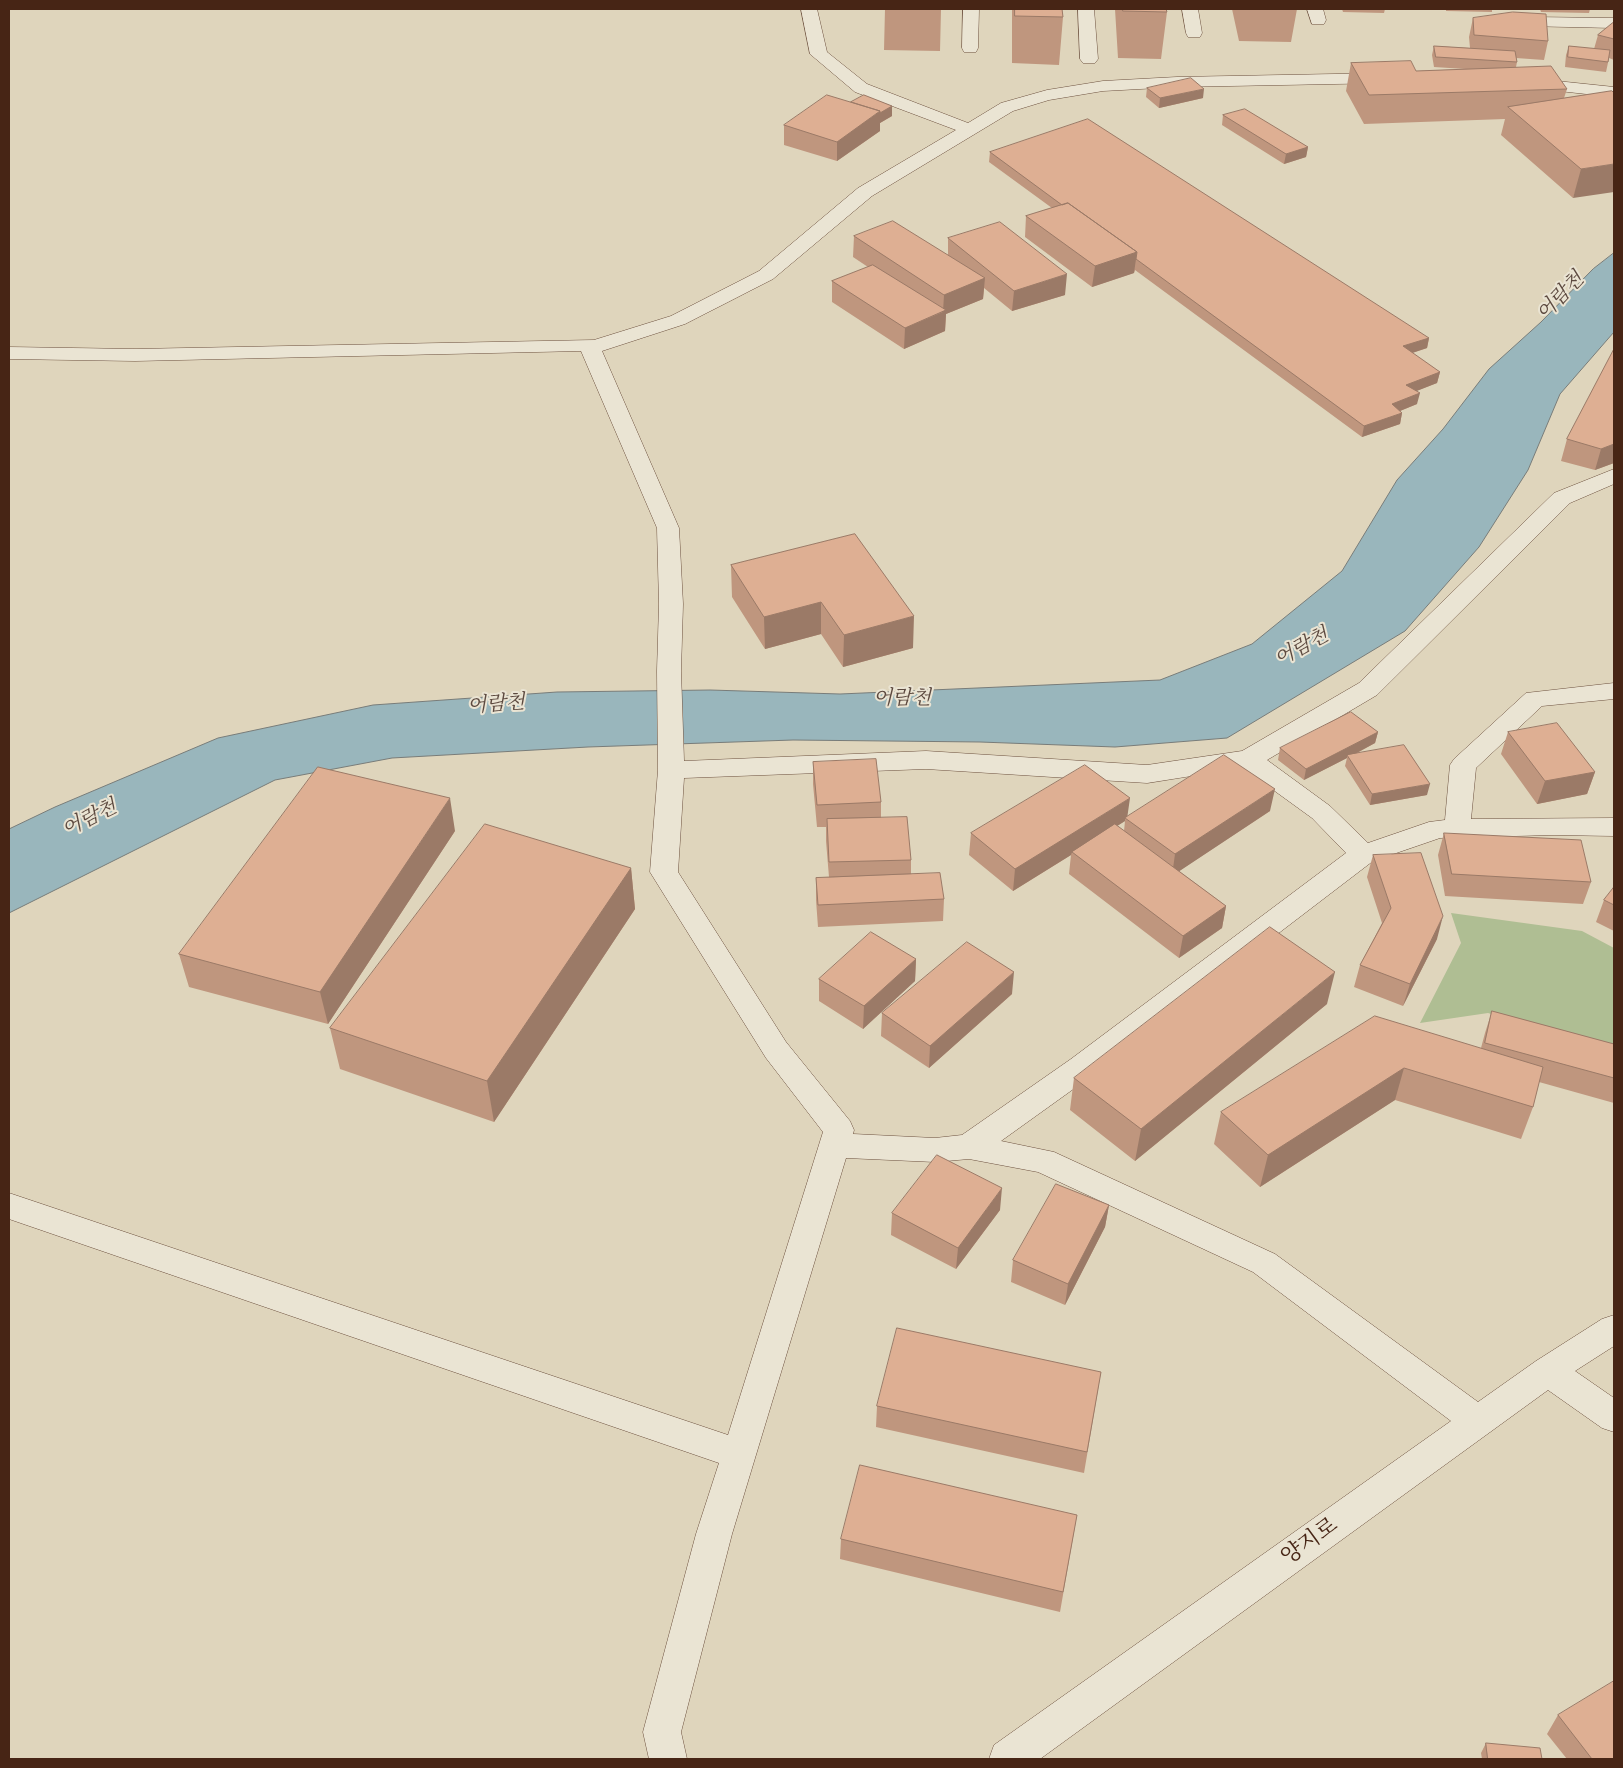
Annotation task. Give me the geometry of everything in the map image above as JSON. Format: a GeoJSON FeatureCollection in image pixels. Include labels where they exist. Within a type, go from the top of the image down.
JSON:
{"type":"FeatureCollection","features":[{"type":"Feature","properties":{"kind":"street"},"geometry":{"type":"LineString","coordinates":[[809,9],[819,54],[861,88],[969,129]]}},
{"type":"Feature","properties":{"kind":"street"},"geometry":{"type":"LineString","coordinates":[[970,48],[971,9]]}},
{"type":"Feature","properties":{"kind":"street"},"geometry":{"type":"LineString","coordinates":[[1086,9],[1089,59]]}},
{"type":"Feature","properties":{"kind":"street"},"geometry":{"type":"LineString","coordinates":[[1190,9],[1194,33]]}},
{"type":"Feature","properties":{"kind":"street"},"geometry":{"type":"LineString","coordinates":[[1530,22],[1614,23]]}},
{"type":"Feature","properties":{"kind":"street"},"geometry":{"type":"LineString","coordinates":[[590,348],[678,320],[766,275],[865,192],[1007,108],[1039,97],[1103,86],[1282,78],[1404,78]]}},
{"type":"Feature","properties":{"kind":"street"},"geometry":{"type":"LineString","coordinates":[[1508,82],[1614,92]]}},
{"type":"Feature","properties":{"kind":"street"},"geometry":{"type":"LineString","coordinates":[[9,354],[135,355],[589,345],[668,528],[671,604],[669,671],[670,770],[664,872],[776,1050],[839,1130],[714,1534],[662,1732],[668,1759]]}},
{"type":"Feature","properties":{"kind":"street"},"geometry":{"type":"LineString","coordinates":[[670,770],[926,760],[1148,774],[1248,759],[1368,689],[1562,498],[1614,476]]}},
{"type":"Feature","properties":{"kind":"street"},"geometry":{"type":"LineString","coordinates":[[1457,829],[1463,765],[1535,699],[1614,691]]}},
{"type":"Feature","properties":{"kind":"street"},"geometry":{"type":"LineString","coordinates":[[1248,759],[1321,812],[1363,854]]}},
{"type":"Feature","properties":{"kind":"street"},"geometry":{"type":"LineString","coordinates":[[969,1147],[1082,1067],[1363,854],[1438,829],[1614,827]]}},
{"type":"Feature","properties":{"kind":"street"},"geometry":{"type":"LineString","coordinates":[[835,1145],[935,1150],[969,1147],[1043,1161],[1264,1263],[1477,1421]]}},
{"type":"Feature","properties":{"kind":"street"},"geometry":{"type":"LineString","coordinates":[[9,1206],[739,1454]]}},
{"type":"Feature","properties":{"kind":"street","name":"양지로"},"geometry":{"type":"LineString","coordinates":[[1008,1759],[1477,1421],[1614,1328]]}},
{"type":"Feature","properties":{"kind":"street"},"geometry":{"type":"LineString","coordinates":[[1548,1371],[1614,1418]]}},
{"type":"Feature","properties":{"kind":"green space"},"geometry":{"type":"Polygon","coordinates":[[[1451,913],[1582,931],[1614,948],[1614,1051],[1488,1013],[1420,1023],[1461,943],[1451,913]]]}},
{"type":"Feature","properties":{"kind":"water","name":"어람천"},"geometry":{"type":"Polygon","coordinates":[[[1614,253],[1614,332],[1560,394],[1528,470],[1479,547],[1405,631],[1227,738],[1115,747],[980,742],[793,740],[588,747],[392,758],[275,780],[9,913],[9,829],[55,807],[218,738],[373,705],[557,692],[710,690],[840,694],[1160,680],[1252,644],[1342,571],[1397,480],[1443,429],[1489,369],[1541,322],[1593,269],[1614,253]]]}},
{"type":"Feature","properties":{"kind":"building"},"geometry":{"type":"Polygon","coordinates":[[[1015,9],[1062,9],[1063,17],[1015,16],[1015,9]]]}},
{"type":"Feature","properties":{"kind":"building"},"geometry":{"type":"Polygon","coordinates":[[[1123,9],[1166,9],[1167,12],[1123,11],[1123,9]]]}},
{"type":"Feature","properties":{"kind":"building"},"geometry":{"type":"Polygon","coordinates":[[[1513,12],[1546,14],[1548,41],[1474,35],[1473,18],[1513,12]]]}},
{"type":"Feature","properties":{"kind":"building"},"geometry":{"type":"Polygon","coordinates":[[[1614,22],[1614,39],[1598,35],[1614,22]]]}},
{"type":"Feature","properties":{"kind":"building"},"geometry":{"type":"Polygon","coordinates":[[[1434,46],[1515,51],[1517,62],[1436,57],[1434,46]]]}},
{"type":"Feature","properties":{"kind":"building"},"geometry":{"type":"Polygon","coordinates":[[[1569,46],[1610,50],[1608,62],[1568,57],[1569,46]]]}},
{"type":"Feature","properties":{"kind":"building"},"geometry":{"type":"Polygon","coordinates":[[[1411,61],[1416,71],[1551,66],[1567,89],[1369,95],[1351,63],[1411,61]]]}},
{"type":"Feature","properties":{"kind":"building"},"geometry":{"type":"Polygon","coordinates":[[[1191,78],[1204,89],[1160,98],[1147,88],[1191,78]]]}},
{"type":"Feature","properties":{"kind":"building"},"geometry":{"type":"Polygon","coordinates":[[[1612,91],[1614,93],[1614,164],[1581,169],[1508,107],[1612,91]]]}},
{"type":"Feature","properties":{"kind":"building"},"geometry":{"type":"Polygon","coordinates":[[[827,95],[880,111],[837,142],[784,125],[827,95]]]}},
{"type":"Feature","properties":{"kind":"building"},"geometry":{"type":"Polygon","coordinates":[[[864,95],[892,106],[880,113],[880,111],[851,102],[864,95]]]}},
{"type":"Feature","properties":{"kind":"building"},"geometry":{"type":"Polygon","coordinates":[[[1245,109],[1308,147],[1286,154],[1223,115],[1245,109]]]}},
{"type":"Feature","properties":{"kind":"building"},"geometry":{"type":"Polygon","coordinates":[[[1088,119],[1429,338],[1403,346],[1440,372],[1406,385],[1420,393],[1392,404],[1402,413],[1364,426],[1136,259],[1137,252],[1068,203],[1062,205],[990,152],[1088,119]]]}},
{"type":"Feature","properties":{"kind":"building"},"geometry":{"type":"Polygon","coordinates":[[[1068,203],[1137,252],[1095,266],[1026,216],[1068,203]]]}},
{"type":"Feature","properties":{"kind":"building"},"geometry":{"type":"Polygon","coordinates":[[[893,221],[985,278],[944,295],[854,236],[893,221]]]}},
{"type":"Feature","properties":{"kind":"building"},"geometry":{"type":"Polygon","coordinates":[[[1000,222],[1067,274],[1014,291],[948,238],[1000,222]]]}},
{"type":"Feature","properties":{"kind":"building"},"geometry":{"type":"Polygon","coordinates":[[[873,265],[946,310],[905,328],[832,281],[873,265]]]}},
{"type":"Feature","properties":{"kind":"building"},"geometry":{"type":"Polygon","coordinates":[[[1614,349],[1614,444],[1601,449],[1567,439],[1614,349]]]}},
{"type":"Feature","properties":{"kind":"building"},"geometry":{"type":"Polygon","coordinates":[[[855,534],[914,616],[844,635],[821,602],[764,617],[731,565],[855,534]]]}},
{"type":"Feature","properties":{"kind":"building"},"geometry":{"type":"Polygon","coordinates":[[[1351,712],[1378,732],[1306,769],[1280,748],[1351,712]]]}},
{"type":"Feature","properties":{"kind":"building"},"geometry":{"type":"Polygon","coordinates":[[[1557,723],[1595,772],[1545,781],[1508,732],[1557,723]]]}},
{"type":"Feature","properties":{"kind":"building"},"geometry":{"type":"Polygon","coordinates":[[[1404,745],[1430,784],[1372,794],[1347,755],[1404,745]]]}},
{"type":"Feature","properties":{"kind":"building"},"geometry":{"type":"Polygon","coordinates":[[[1224,755],[1275,789],[1175,854],[1125,818],[1224,755]]]}},
{"type":"Feature","properties":{"kind":"building"},"geometry":{"type":"Polygon","coordinates":[[[876,759],[881,802],[817,805],[813,762],[876,759]]]}},
{"type":"Feature","properties":{"kind":"building"},"geometry":{"type":"Polygon","coordinates":[[[1085,765],[1130,798],[1015,869],[971,833],[1085,765]]]}},
{"type":"Feature","properties":{"kind":"building"},"geometry":{"type":"Polygon","coordinates":[[[318,767],[450,798],[320,992],[179,954],[318,767]]]}},
{"type":"Feature","properties":{"kind":"building"},"geometry":{"type":"Polygon","coordinates":[[[907,817],[911,860],[829,862],[827,819],[907,817]]]}},
{"type":"Feature","properties":{"kind":"building"},"geometry":{"type":"Polygon","coordinates":[[[485,824],[631,868],[487,1081],[330,1028],[485,824]]]}},
{"type":"Feature","properties":{"kind":"building"},"geometry":{"type":"Polygon","coordinates":[[[1115,824],[1226,906],[1183,936],[1072,852],[1115,824]]]}},
{"type":"Feature","properties":{"kind":"building"},"geometry":{"type":"Polygon","coordinates":[[[1444,833],[1581,840],[1591,882],[1452,874],[1444,833]]]}},
{"type":"Feature","properties":{"kind":"building"},"geometry":{"type":"Polygon","coordinates":[[[1421,853],[1443,916],[1410,984],[1360,965],[1391,908],[1373,855],[1421,853]]]}},
{"type":"Feature","properties":{"kind":"building"},"geometry":{"type":"Polygon","coordinates":[[[940,873],[944,899],[818,905],[816,878],[940,873]]]}},
{"type":"Feature","properties":{"kind":"building"},"geometry":{"type":"Polygon","coordinates":[[[1614,887],[1614,905],[1604,900],[1614,887]]]}},
{"type":"Feature","properties":{"kind":"building"},"geometry":{"type":"Polygon","coordinates":[[[1270,927],[1335,972],[1141,1129],[1074,1078],[1270,927]]]}},
{"type":"Feature","properties":{"kind":"building"},"geometry":{"type":"Polygon","coordinates":[[[871,932],[916,959],[864,1006],[819,979],[871,932]]]}},
{"type":"Feature","properties":{"kind":"building"},"geometry":{"type":"Polygon","coordinates":[[[967,942],[1014,972],[930,1046],[882,1013],[967,942]]]}},
{"type":"Feature","properties":{"kind":"building"},"geometry":{"type":"Polygon","coordinates":[[[1492,1011],[1614,1044],[1614,1078],[1485,1043],[1492,1011]]]}},
{"type":"Feature","properties":{"kind":"building"},"geometry":{"type":"Polygon","coordinates":[[[1375,1016],[1543,1067],[1533,1107],[1404,1068],[1268,1155],[1221,1112],[1375,1016]]]}},
{"type":"Feature","properties":{"kind":"building"},"geometry":{"type":"Polygon","coordinates":[[[937,1155],[1002,1188],[958,1248],[892,1213],[937,1155]]]}},
{"type":"Feature","properties":{"kind":"building"},"geometry":{"type":"Polygon","coordinates":[[[1056,1184],[1109,1205],[1068,1284],[1013,1260],[1056,1184]]]}},
{"type":"Feature","properties":{"kind":"building"},"geometry":{"type":"Polygon","coordinates":[[[897,1328],[1101,1372],[1087,1452],[877,1406],[897,1328]]]}},
{"type":"Feature","properties":{"kind":"building"},"geometry":{"type":"Polygon","coordinates":[[[860,1465],[1077,1515],[1063,1592],[841,1539],[860,1465]]]}},
{"type":"Feature","properties":{"kind":"building"},"geometry":{"type":"Polygon","coordinates":[[[1614,1681],[1614,1759],[1592,1759],[1558,1715],[1614,1681]]]}},
{"type":"Feature","properties":{"kind":"building"},"geometry":{"type":"Polygon","coordinates":[[[1486,1743],[1540,1748],[1542,1759],[1488,1759],[1486,1743]]]}}]}
